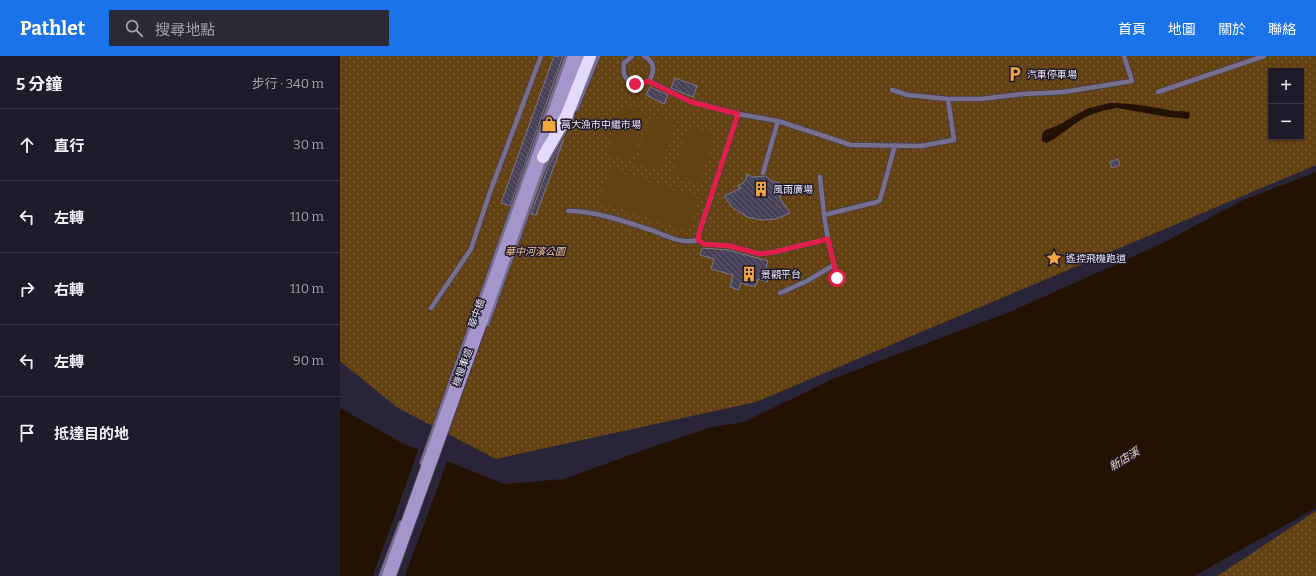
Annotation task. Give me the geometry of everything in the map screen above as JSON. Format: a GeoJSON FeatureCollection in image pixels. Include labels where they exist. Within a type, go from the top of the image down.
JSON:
{"type":"FeatureCollection","features":[{"type":"Feature","properties":{"kind":"highway"},"geometry":{"type":"LineString","coordinates":[[543,157],[567,115],[590,56]]}},
{"type":"Feature","properties":{"kind":"main road","name":"華中橋"},"geometry":{"type":"LineString","coordinates":[[386,576],[572,56]]}},
{"type":"Feature","properties":{"kind":"main road","name":"華中橋"},"geometry":{"type":"LineString","coordinates":[[392,576],[580,56]]}},
{"type":"Feature","properties":{"kind":"lane"},"geometry":{"type":"LineString","coordinates":[[431,308],[471,249],[490,192],[541,56]]}},
{"type":"Feature","properties":{"kind":"lane","name":"機慢車道"},"geometry":{"type":"LineString","coordinates":[[381,576],[567,56]]}},
{"type":"Feature","properties":{"kind":"lane","name":"機慢車道"},"geometry":{"type":"LineString","coordinates":[[396,576],[541,175],[546,163],[570,123],[598,56]]}},
{"type":"Feature","properties":{"kind":"lane"},"geometry":{"type":"LineString","coordinates":[[632,56],[624,63],[623,69],[626,78],[635,84],[648,81],[653,73],[653,68],[649,59],[645,56]]}},
{"type":"Feature","properties":{"kind":"lane"},"geometry":{"type":"LineString","coordinates":[[892,90],[908,95],[948,99],[981,99],[1023,94],[1064,92],[1132,81],[1124,56]]}},
{"type":"Feature","properties":{"kind":"lane"},"geometry":{"type":"LineString","coordinates":[[1158,92],[1264,56]]}},
{"type":"Feature","properties":{"kind":"lane"},"geometry":{"type":"LineString","coordinates":[[648,81],[691,102],[738,114],[778,121],[851,145],[921,146],[954,140],[948,99]]}},
{"type":"Feature","properties":{"kind":"lane"},"geometry":{"type":"LineString","coordinates":[[698,240],[738,114]]}},
{"type":"Feature","properties":{"kind":"lane"},"geometry":{"type":"LineString","coordinates":[[763,173],[778,121]]}},
{"type":"Feature","properties":{"kind":"lane"},"geometry":{"type":"LineString","coordinates":[[824,215],[880,200],[895,145]]}},
{"type":"Feature","properties":{"kind":"lane"},"geometry":{"type":"LineString","coordinates":[[820,177],[828,239],[837,278]]}},
{"type":"Feature","properties":{"kind":"lane"},"geometry":{"type":"LineString","coordinates":[[568,211],[578,211],[619,220],[680,240],[691,242],[698,240],[704,244],[730,246],[760,254],[828,239]]}},
{"type":"Feature","properties":{"kind":"lane"},"geometry":{"type":"LineString","coordinates":[[780,293],[807,281],[834,265]]}},
{"type":"Feature","properties":{"kind":"green space","name":"華中河濱公園"},"geometry":{"type":"Polygon","coordinates":[[[340,56],[1316,56],[1316,165],[756,402],[496,459],[398,408],[340,361],[340,56]]]}},
{"type":"Feature","properties":{"kind":"green space"},"geometry":{"type":"Polygon","coordinates":[[[623,106],[647,114],[632,161],[608,153],[623,106]]]}},
{"type":"Feature","properties":{"kind":"green space"},"geometry":{"type":"Polygon","coordinates":[[[651,116],[675,123],[660,170],[636,162],[651,116]]]}},
{"type":"Feature","properties":{"kind":"green space"},"geometry":{"type":"Polygon","coordinates":[[[688,128],[715,136],[700,183],[673,174],[688,128]]]}},
{"type":"Feature","properties":{"kind":"green space"},"geometry":{"type":"Polygon","coordinates":[[[611,169],[699,198],[688,231],[600,202],[611,169]]]}},
{"type":"Feature","properties":{"kind":"green space"},"geometry":{"type":"Polygon","coordinates":[[[1316,511],[1316,576],[1217,576],[1228,569],[1316,511]]]}},
{"type":"Feature","properties":{"kind":"water"},"geometry":{"type":"Polygon","coordinates":[[[1110,103],[1134,104],[1190,113],[1188,119],[1117,108],[1089,115],[1047,143],[1042,141],[1042,134],[1045,130],[1057,126],[1089,108],[1110,103]]]}},
{"type":"Feature","properties":{"kind":"water","name":"新店溪"},"geometry":{"type":"Polygon","coordinates":[[[1316,172],[1316,508],[1194,576],[340,576],[340,408],[404,444],[504,484],[564,479],[712,427],[744,422],[835,378],[1012,311],[1163,243],[1241,201],[1316,172]]]}},
{"type":"Feature","properties":{"kind":"pier"},"geometry":{"type":"Polygon","coordinates":[[[419,448],[448,459],[405,576],[373,576],[419,448]]]}},
{"type":"Feature","properties":{"kind":"building"},"geometry":{"type":"Polygon","coordinates":[[[554,56],[563,56],[510,206],[501,203],[554,56]]]}},
{"type":"Feature","properties":{"kind":"building"},"geometry":{"type":"Polygon","coordinates":[[[675,78],[697,86],[693,97],[671,88],[675,78]]]}},
{"type":"Feature","properties":{"kind":"building"},"geometry":{"type":"Polygon","coordinates":[[[650,87],[668,95],[664,104],[646,95],[650,87]]]}},
{"type":"Feature","properties":{"kind":"building"},"geometry":{"type":"Polygon","coordinates":[[[564,139],[536,215],[531,214],[549,165],[564,139]]]}},
{"type":"Feature","properties":{"kind":"building"},"geometry":{"type":"Polygon","coordinates":[[[1118,159],[1120,165],[1112,168],[1110,162],[1118,159]]]}},
{"type":"Feature","properties":{"kind":"building"},"geometry":{"type":"Polygon","coordinates":[[[747,174],[753,177],[766,176],[771,181],[780,183],[779,186],[781,197],[779,197],[790,213],[776,219],[761,220],[747,217],[733,208],[724,196],[741,188],[737,186],[743,183],[747,174]]]}},
{"type":"Feature","properties":{"kind":"building","name":"景觀平台"},"geometry":{"type":"Polygon","coordinates":[[[702,248],[728,250],[768,261],[765,271],[770,273],[767,282],[758,279],[755,287],[741,283],[739,290],[730,287],[733,275],[711,269],[714,259],[700,255],[702,248]]]}},
{"type":"Feature","properties":{"kind":"place","name":"汽車停車場"},"geometry":{"type":"Point","coordinates":[1015,74]}},
{"type":"Feature","properties":{"kind":"place","name":"萬大漁市中繼市場"},"geometry":{"type":"Point","coordinates":[549,124]}},
{"type":"Feature","properties":{"kind":"place","name":"風雨廣場"},"geometry":{"type":"Point","coordinates":[761,189]}},
{"type":"Feature","properties":{"kind":"place","name":"遙控飛機跑道"},"geometry":{"type":"Point","coordinates":[1054,258]}},
{"type":"Feature","properties":{"kind":"place","name":"景觀平台"},"geometry":{"type":"Point","coordinates":[749,274]}},
{"type":"Feature","properties":{"kind":"route"},"geometry":{"type":"LineString","coordinates":[[635,84],[648,81],[691,102],[738,114],[698,240],[704,244],[730,246],[760,254],[828,239],[837,278]]}}]}
